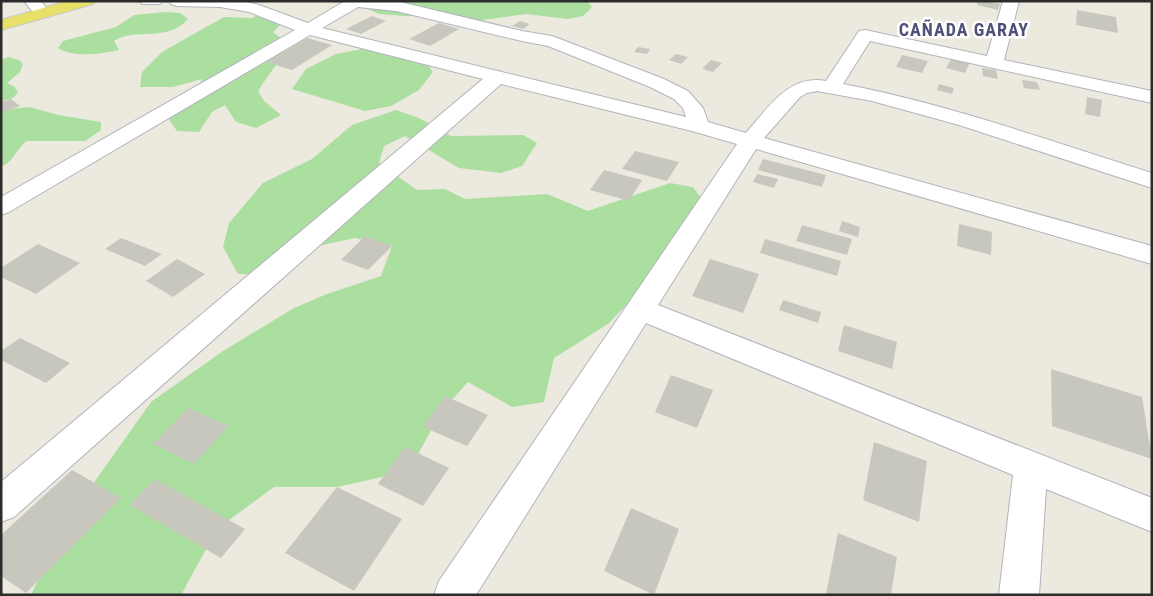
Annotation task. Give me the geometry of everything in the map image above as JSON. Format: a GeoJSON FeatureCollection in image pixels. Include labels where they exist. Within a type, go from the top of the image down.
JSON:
{"type":"FeatureCollection","features":[{"type":"Feature","properties":{"kind":"main road"},"geometry":{"type":"LineString","coordinates":[[1,25],[37,8],[87,1]]}},
{"type":"Feature","properties":{"kind":"street"},"geometry":{"type":"LineString","coordinates":[[148,1],[154,1]]}},
{"type":"Feature","properties":{"kind":"street"},"geometry":{"type":"LineString","coordinates":[[177,1],[220,2],[254,8],[328,36],[699,126],[1152,254]]}},
{"type":"Feature","properties":{"kind":"street"},"geometry":{"type":"LineString","coordinates":[[994,63],[1011,1]]}},
{"type":"Feature","properties":{"kind":"street"},"geometry":{"type":"LineString","coordinates":[[1,207],[356,2],[396,6],[558,43],[681,95],[691,103],[696,111],[699,126]]}},
{"type":"Feature","properties":{"kind":"street"},"geometry":{"type":"LineString","coordinates":[[832,87],[865,35],[1152,97]]}},
{"type":"Feature","properties":{"kind":"street"},"geometry":{"type":"LineString","coordinates":[[1,505],[497,77]]}},
{"type":"Feature","properties":{"kind":"street"},"geometry":{"type":"LineString","coordinates":[[453,595],[750,141],[792,93],[801,88],[817,85],[874,96],[966,121],[1152,181]]}},
{"type":"Feature","properties":{"kind":"street"},"geometry":{"type":"LineString","coordinates":[[640,309],[1152,515]]}},
{"type":"Feature","properties":{"kind":"street"},"geometry":{"type":"LineString","coordinates":[[1019,595],[1030,466]]}},
{"type":"Feature","properties":{"kind":"green space"},"geometry":{"type":"Polygon","coordinates":[[[350,1],[587,1],[592,7],[583,16],[568,19],[526,14],[476,21],[428,15],[379,14],[350,1]]]}},
{"type":"Feature","properties":{"kind":"green space"},"geometry":{"type":"Polygon","coordinates":[[[266,10],[282,17],[280,25],[273,32],[289,44],[258,91],[264,101],[281,115],[256,128],[236,122],[225,105],[212,112],[199,132],[177,131],[168,118],[196,94],[202,79],[173,87],[140,87],[142,72],[162,52],[224,17],[252,18],[266,10]]]}},
{"type":"Feature","properties":{"kind":"green space"},"geometry":{"type":"Polygon","coordinates":[[[166,12],[180,13],[188,19],[171,31],[122,37],[114,41],[119,50],[96,54],[79,54],[58,48],[63,41],[116,27],[134,15],[166,12]]]}},
{"type":"Feature","properties":{"kind":"green space"},"geometry":{"type":"Polygon","coordinates":[[[373,47],[422,58],[433,72],[419,90],[391,106],[365,111],[292,89],[306,69],[336,54],[373,47]]]}},
{"type":"Feature","properties":{"kind":"green space"},"geometry":{"type":"Polygon","coordinates":[[[8,57],[19,60],[23,64],[20,72],[7,83],[15,87],[18,93],[11,99],[1,101],[1,60],[8,57]]]}},
{"type":"Feature","properties":{"kind":"green space"},"geometry":{"type":"Polygon","coordinates":[[[30,107],[58,115],[101,122],[101,130],[85,141],[26,141],[12,159],[1,167],[1,113],[10,109],[30,107]]]}},
{"type":"Feature","properties":{"kind":"green space"},"geometry":{"type":"Polygon","coordinates":[[[396,110],[419,118],[451,136],[523,135],[537,143],[522,166],[501,173],[459,168],[405,136],[384,146],[379,163],[417,190],[445,189],[465,199],[547,194],[588,211],[670,183],[693,187],[703,201],[645,285],[608,324],[554,358],[544,402],[512,407],[468,382],[441,412],[409,471],[337,487],[274,487],[217,529],[181,595],[31,595],[66,522],[151,402],[223,351],[294,308],[327,294],[381,276],[392,246],[355,238],[318,246],[272,275],[238,274],[223,247],[229,223],[263,183],[312,159],[352,125],[396,110]]]}},
{"type":"Feature","properties":{"kind":"building"},"geometry":{"type":"Polygon","coordinates":[[[978,1],[1000,4],[998,10],[977,5],[978,1]]]}},
{"type":"Feature","properties":{"kind":"building"},"geometry":{"type":"Polygon","coordinates":[[[1077,10],[1116,17],[1118,33],[1076,25],[1077,10]]]}},
{"type":"Feature","properties":{"kind":"building"},"geometry":{"type":"Polygon","coordinates":[[[372,16],[386,21],[361,34],[346,29],[372,16]]]}},
{"type":"Feature","properties":{"kind":"building"},"geometry":{"type":"Polygon","coordinates":[[[520,21],[530,24],[523,29],[512,26],[520,21]]]}},
{"type":"Feature","properties":{"kind":"building"},"geometry":{"type":"Polygon","coordinates":[[[439,23],[459,29],[430,46],[409,39],[439,23]]]}},
{"type":"Feature","properties":{"kind":"building"},"geometry":{"type":"Polygon","coordinates":[[[307,38],[332,45],[292,70],[266,62],[307,38]]]}},
{"type":"Feature","properties":{"kind":"building"},"geometry":{"type":"Polygon","coordinates":[[[638,47],[650,49],[647,54],[634,52],[638,47]]]}},
{"type":"Feature","properties":{"kind":"building"},"geometry":{"type":"Polygon","coordinates":[[[676,54],[688,57],[681,64],[669,60],[676,54]]]}},
{"type":"Feature","properties":{"kind":"building"},"geometry":{"type":"Polygon","coordinates":[[[902,55],[928,61],[922,73],[896,67],[902,55]]]}},
{"type":"Feature","properties":{"kind":"building"},"geometry":{"type":"Polygon","coordinates":[[[952,58],[970,62],[965,73],[946,68],[952,58]]]}},
{"type":"Feature","properties":{"kind":"building"},"geometry":{"type":"Polygon","coordinates":[[[711,60],[722,63],[713,72],[702,69],[711,60]]]}},
{"type":"Feature","properties":{"kind":"building"},"geometry":{"type":"Polygon","coordinates":[[[982,68],[996,70],[998,79],[983,76],[982,68]]]}},
{"type":"Feature","properties":{"kind":"building"},"geometry":{"type":"Polygon","coordinates":[[[1022,80],[1037,82],[1040,90],[1024,88],[1022,80]]]}},
{"type":"Feature","properties":{"kind":"building"},"geometry":{"type":"Polygon","coordinates":[[[939,84],[954,88],[952,94],[937,90],[939,84]]]}},
{"type":"Feature","properties":{"kind":"building"},"geometry":{"type":"Polygon","coordinates":[[[1087,97],[1102,100],[1100,117],[1085,114],[1087,97]]]}},
{"type":"Feature","properties":{"kind":"building"},"geometry":{"type":"Polygon","coordinates":[[[11,99],[20,106],[1,113],[1,102],[11,99]]]}},
{"type":"Feature","properties":{"kind":"building"},"geometry":{"type":"Polygon","coordinates":[[[635,151],[679,162],[667,181],[622,169],[635,151]]]}},
{"type":"Feature","properties":{"kind":"building"},"geometry":{"type":"Polygon","coordinates":[[[763,159],[826,175],[822,187],[758,170],[763,159]]]}},
{"type":"Feature","properties":{"kind":"building"},"geometry":{"type":"Polygon","coordinates":[[[604,170],[642,180],[629,201],[590,190],[604,170]]]}},
{"type":"Feature","properties":{"kind":"building"},"geometry":{"type":"Polygon","coordinates":[[[757,174],[778,179],[774,188],[753,182],[757,174]]]}},
{"type":"Feature","properties":{"kind":"building"},"geometry":{"type":"Polygon","coordinates":[[[842,221],[860,227],[858,237],[839,231],[842,221]]]}},
{"type":"Feature","properties":{"kind":"building"},"geometry":{"type":"Polygon","coordinates":[[[959,224],[992,232],[991,255],[957,246],[959,224]]]}},
{"type":"Feature","properties":{"kind":"building"},"geometry":{"type":"Polygon","coordinates":[[[802,225],[852,239],[847,255],[796,241],[802,225]]]}},
{"type":"Feature","properties":{"kind":"building"},"geometry":{"type":"Polygon","coordinates":[[[365,236],[392,246],[368,270],[341,260],[365,236]]]}},
{"type":"Feature","properties":{"kind":"building"},"geometry":{"type":"Polygon","coordinates":[[[121,238],[162,254],[145,266],[105,249],[121,238]]]}},
{"type":"Feature","properties":{"kind":"building"},"geometry":{"type":"Polygon","coordinates":[[[765,239],[841,261],[837,276],[760,253],[765,239]]]}},
{"type":"Feature","properties":{"kind":"building"},"geometry":{"type":"Polygon","coordinates":[[[38,244],[80,263],[36,294],[1,277],[1,268],[38,244]]]}},
{"type":"Feature","properties":{"kind":"building"},"geometry":{"type":"Polygon","coordinates":[[[177,259],[205,274],[173,297],[146,281],[177,259]]]}},
{"type":"Feature","properties":{"kind":"building"},"geometry":{"type":"Polygon","coordinates":[[[710,259],[759,274],[743,313],[692,296],[710,259]]]}},
{"type":"Feature","properties":{"kind":"building"},"geometry":{"type":"Polygon","coordinates":[[[783,300],[821,312],[818,323],[779,310],[783,300]]]}},
{"type":"Feature","properties":{"kind":"building"},"geometry":{"type":"Polygon","coordinates":[[[844,325],[897,342],[892,369],[838,351],[844,325]]]}},
{"type":"Feature","properties":{"kind":"building"},"geometry":{"type":"Polygon","coordinates":[[[20,338],[70,363],[46,383],[1,360],[1,351],[20,338]]]}},
{"type":"Feature","properties":{"kind":"building"},"geometry":{"type":"Polygon","coordinates":[[[1051,369],[1142,397],[1152,459],[1052,426],[1051,369]]]}},
{"type":"Feature","properties":{"kind":"building"},"geometry":{"type":"Polygon","coordinates":[[[671,375],[713,390],[697,428],[655,412],[671,375]]]}},
{"type":"Feature","properties":{"kind":"building"},"geometry":{"type":"Polygon","coordinates":[[[445,396],[488,415],[467,446],[423,427],[445,396]]]}},
{"type":"Feature","properties":{"kind":"building"},"geometry":{"type":"Polygon","coordinates":[[[188,408],[229,426],[194,464],[153,444],[188,408]]]}},
{"type":"Feature","properties":{"kind":"building"},"geometry":{"type":"Polygon","coordinates":[[[874,442],[927,461],[919,522],[863,500],[874,442]]]}},
{"type":"Feature","properties":{"kind":"building"},"geometry":{"type":"Polygon","coordinates":[[[405,447],[449,468],[423,506],[378,484],[405,447]]]}},
{"type":"Feature","properties":{"kind":"building"},"geometry":{"type":"Polygon","coordinates":[[[72,470],[121,498],[26,593],[1,576],[1,535],[72,470]]]}},
{"type":"Feature","properties":{"kind":"building"},"geometry":{"type":"Polygon","coordinates":[[[155,479],[245,529],[221,558],[129,505],[155,479]]]}},
{"type":"Feature","properties":{"kind":"building"},"geometry":{"type":"Polygon","coordinates":[[[337,487],[402,519],[354,591],[285,553],[337,487]]]}},
{"type":"Feature","properties":{"kind":"building"},"geometry":{"type":"Polygon","coordinates":[[[631,508],[679,529],[654,595],[604,571],[631,508]]]}},
{"type":"Feature","properties":{"kind":"building"},"geometry":{"type":"Polygon","coordinates":[[[838,533],[897,557],[891,595],[826,594],[838,533]]]}},
{"type":"Feature","properties":{"kind":"district","name":"CAÑADA GARAY"},"geometry":{"type":"Point","coordinates":[964,30]}}]}
